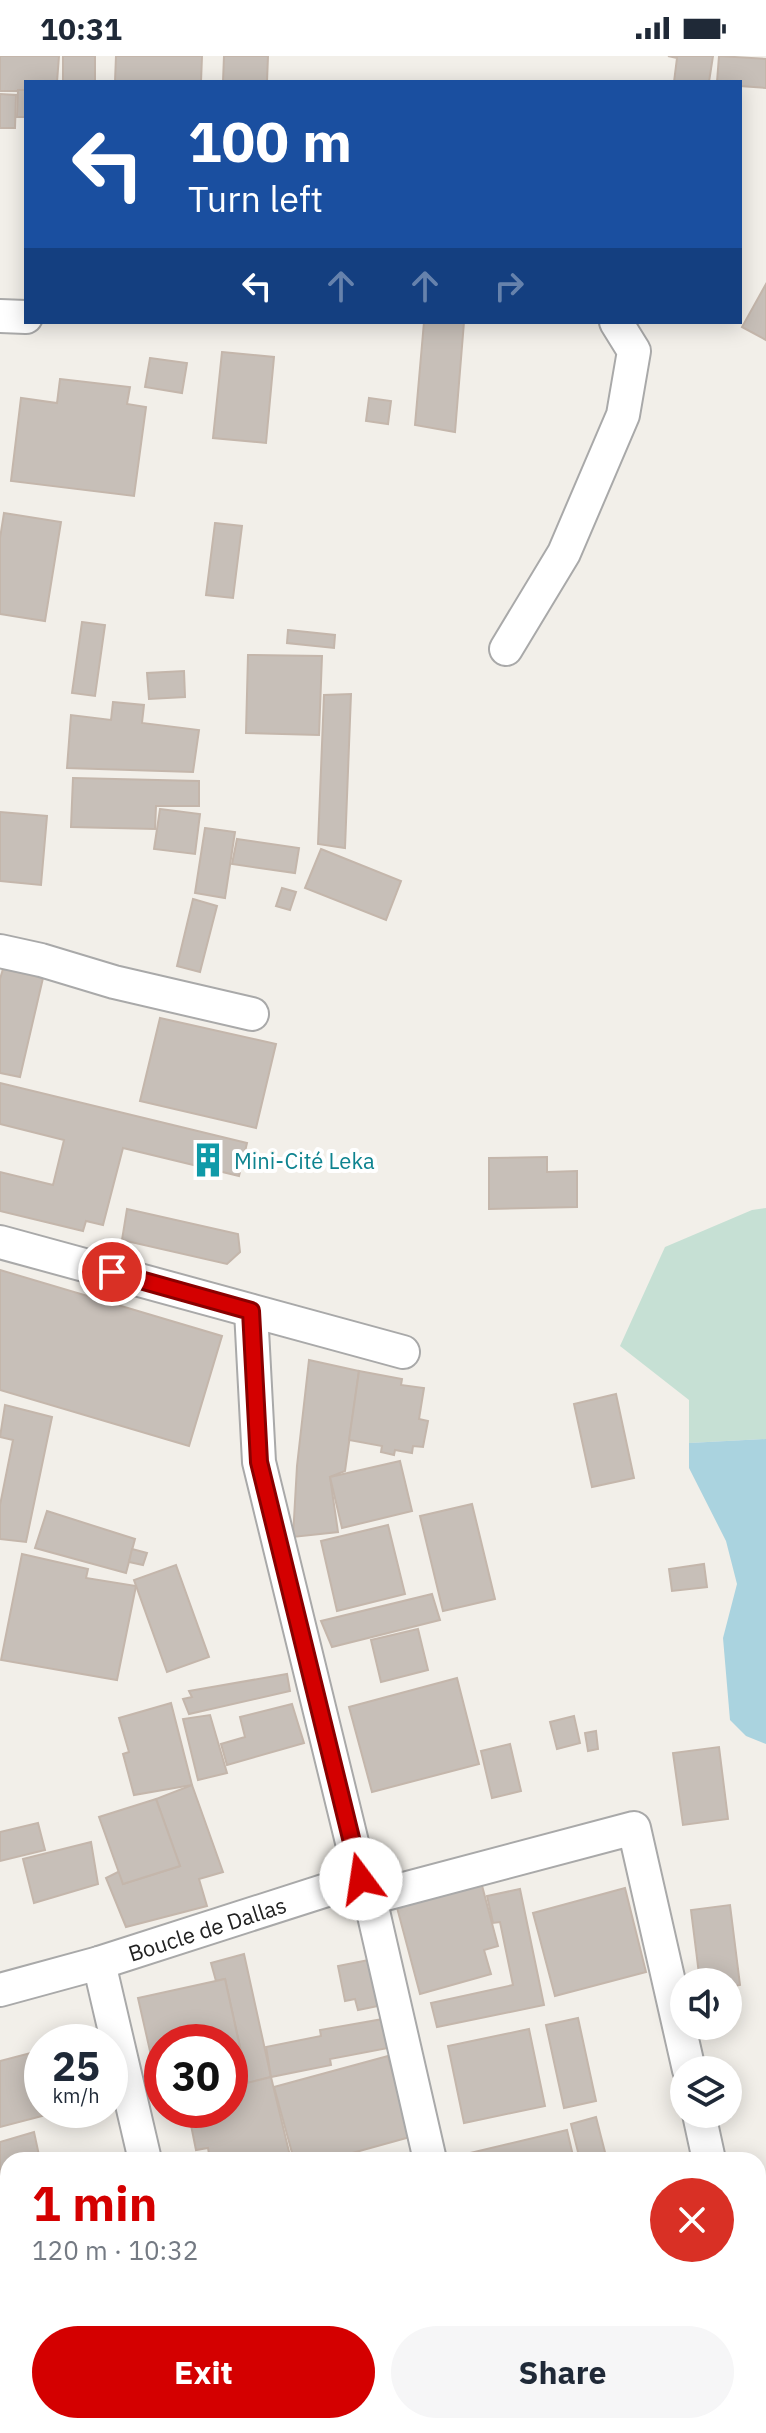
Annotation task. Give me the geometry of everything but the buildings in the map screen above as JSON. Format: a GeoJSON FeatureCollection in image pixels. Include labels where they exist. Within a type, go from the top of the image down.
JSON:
{"type":"FeatureCollection","features":[{"type":"Feature","properties":{"kind":"street"},"geometry":{"type":"LineString","coordinates":[[0,316],[24,317]]}},
{"type":"Feature","properties":{"kind":"street"},"geometry":{"type":"LineString","coordinates":[[506,649],[564,553],[623,415],[634,351],[617,324]]}},
{"type":"Feature","properties":{"kind":"street"},"geometry":{"type":"LineString","coordinates":[[0,951],[114,982],[252,1014]]}},
{"type":"Feature","properties":{"kind":"street"},"geometry":{"type":"LineString","coordinates":[[0,1242],[403,1352]]}},
{"type":"Feature","properties":{"kind":"street"},"geometry":{"type":"LineString","coordinates":[[251,1311],[259,1462],[366,1888],[428,2152]]}},
{"type":"Feature","properties":{"kind":"street","name":"Boucle de Dallas"},"geometry":{"type":"LineString","coordinates":[[0,1990],[366,1888],[634,1828],[686,2056]]}},
{"type":"Feature","properties":{"kind":"street"},"geometry":{"type":"LineString","coordinates":[[99,1963],[143,2152]]}},
{"type":"Feature","properties":{"kind":"street"},"geometry":{"type":"LineString","coordinates":[[702,2128],[707,2152]]}},
{"type":"Feature","properties":{"kind":"green space"},"geometry":{"type":"Polygon","coordinates":[[[766,1208],[766,1439],[689,1443],[689,1400],[620,1346],[665,1247],[752,1210],[766,1208]]]}},
{"type":"Feature","properties":{"kind":"water"},"geometry":{"type":"Polygon","coordinates":[[[766,1439],[766,1744],[746,1736],[730,1720],[723,1638],[737,1584],[726,1541],[689,1468],[689,1443],[766,1439]]]}},
{"type":"Feature","properties":{"kind":"place","name":"Mini-Cité Leka"},"geometry":{"type":"Point","coordinates":[208,1160]}},
{"type":"Feature","properties":{"kind":"route"},"geometry":{"type":"LineString","coordinates":[[112,1272],[251,1311],[259,1462],[361,1879]]}}]}
